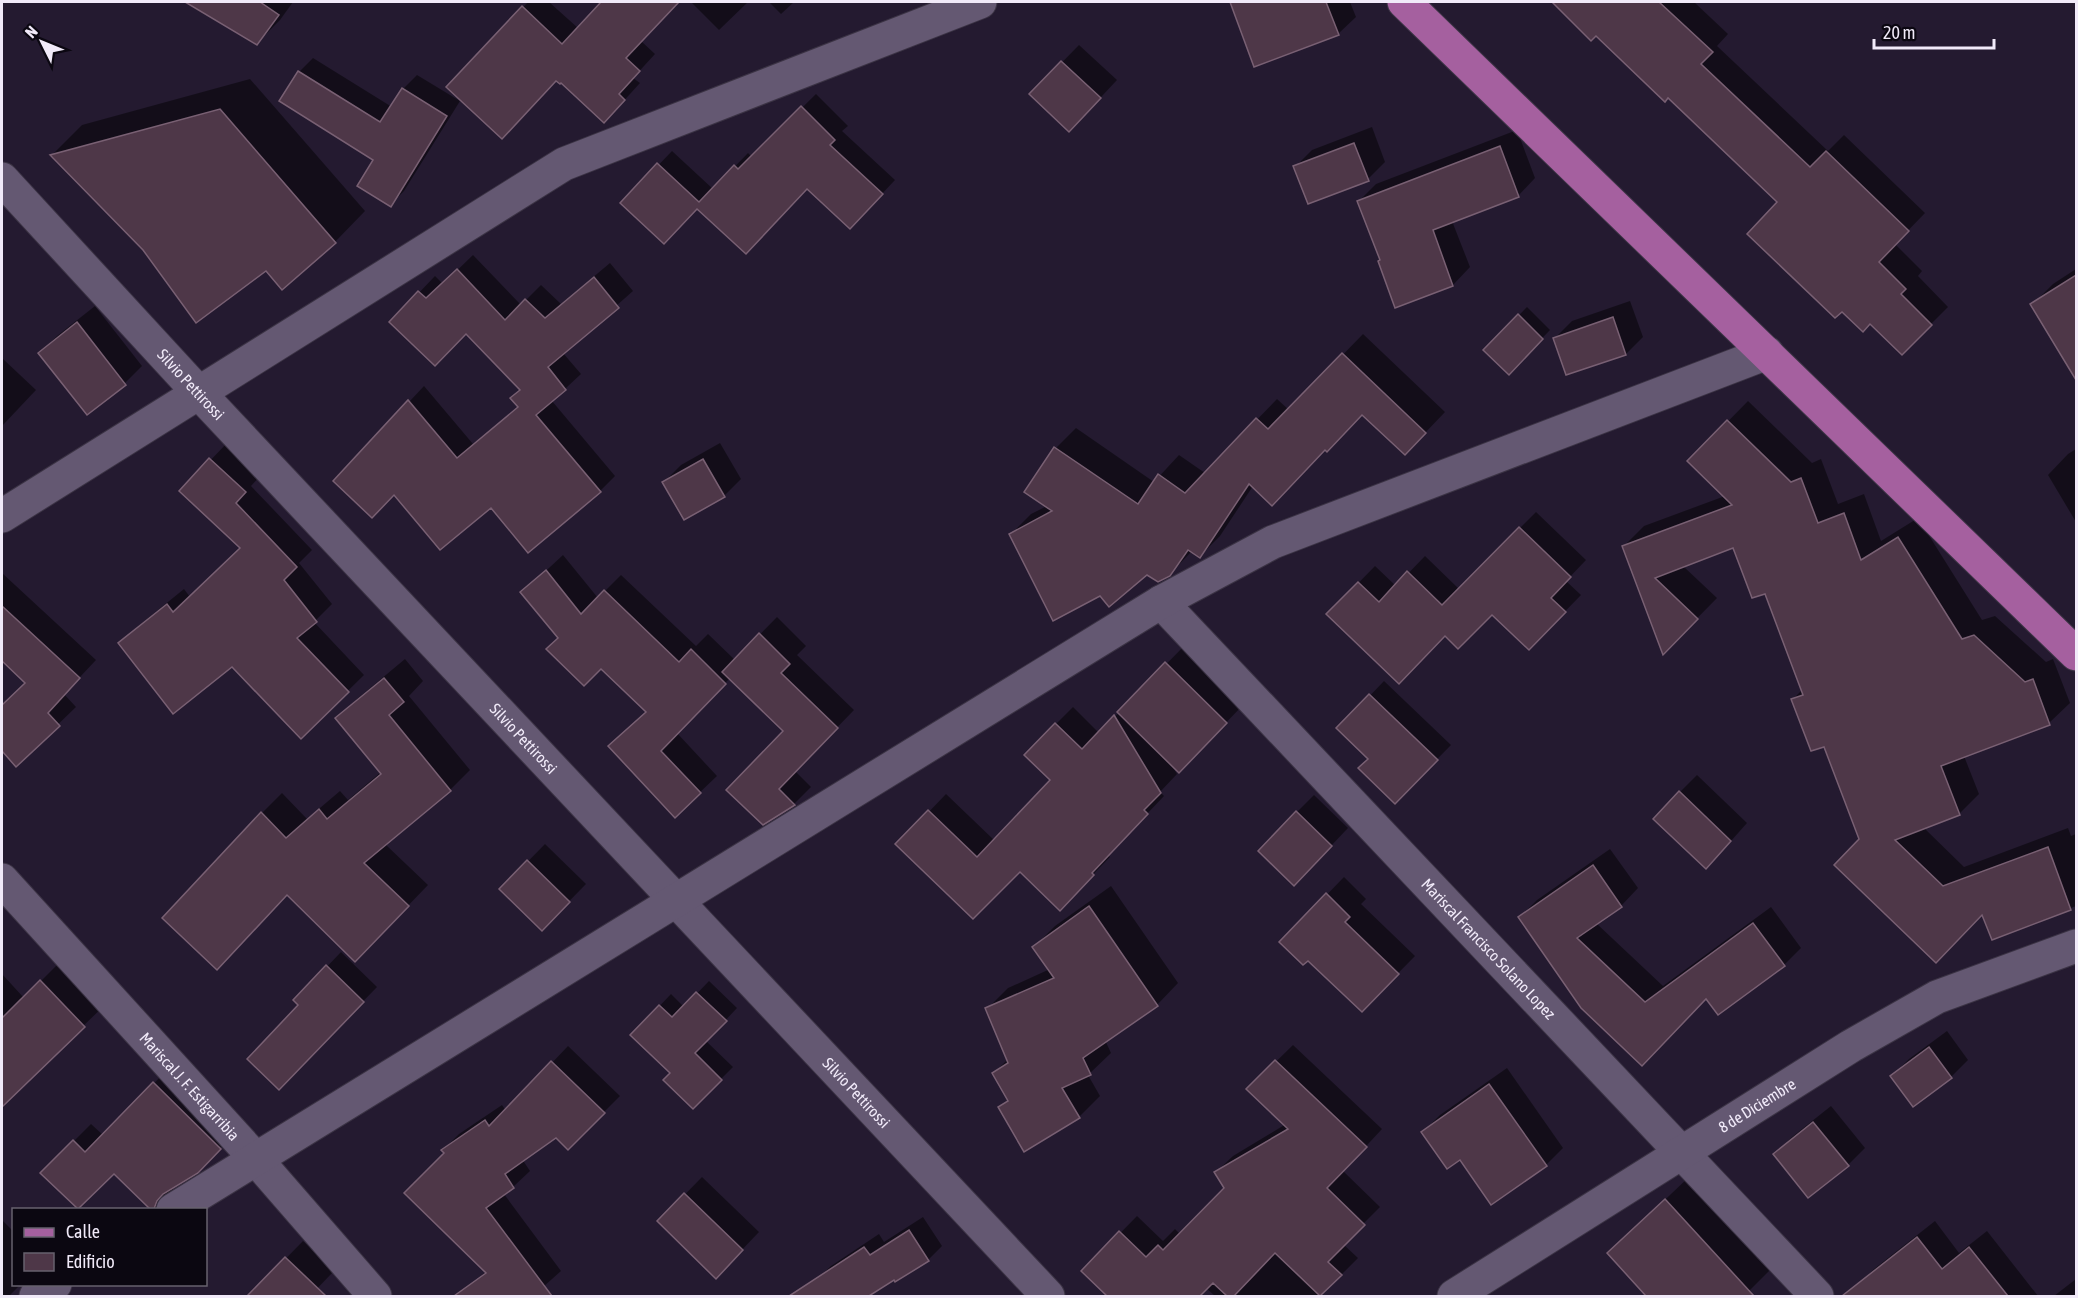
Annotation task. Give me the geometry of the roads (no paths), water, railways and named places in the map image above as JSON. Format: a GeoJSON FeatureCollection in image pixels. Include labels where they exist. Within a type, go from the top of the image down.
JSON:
{"type":"FeatureCollection","features":[{"type":"Feature","properties":{"kind":"main road"},"geometry":{"type":"LineString","coordinates":[[1404,2],[2076,654]]}},
{"type":"Feature","properties":{"kind":"street"},"geometry":{"type":"LineString","coordinates":[[2,516],[564,164],[980,2]]}},
{"type":"Feature","properties":{"kind":"street","name":"Silvio Pettirossi"},"geometry":{"type":"LineString","coordinates":[[2,179],[199,393],[1048,1296]]}},
{"type":"Feature","properties":{"kind":"street"},"geometry":{"type":"LineString","coordinates":[[175,1208],[1161,602],[1273,542],[1767,353]]}},
{"type":"Feature","properties":{"kind":"street","name":"Mariscal Francisco Solano Lopez"},"geometry":{"type":"LineString","coordinates":[[1161,602],[1817,1296]]}},
{"type":"Feature","properties":{"kind":"street","name":"Mariscal J. F. Estigarribia"},"geometry":{"type":"LineString","coordinates":[[2,880],[255,1158],[375,1296]]}},
{"type":"Feature","properties":{"kind":"street","name":"8 de Diciembre"},"geometry":{"type":"LineString","coordinates":[[1454,1296],[1851,1046],[1937,997],[2076,946]]}},
{"type":"Feature","properties":{"kind":"street"},"geometry":{"type":"LineString","coordinates":[[36,1296],[52,1286]]}}]}
